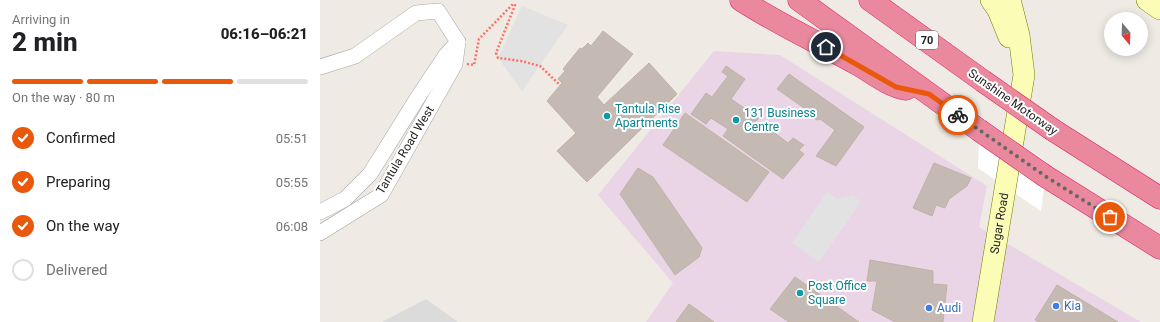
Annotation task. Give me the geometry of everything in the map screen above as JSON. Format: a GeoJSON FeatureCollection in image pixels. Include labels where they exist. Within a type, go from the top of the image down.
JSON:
{"type":"FeatureCollection","features":[{"type":"Feature","properties":{"kind":"highway"},"geometry":{"type":"LineString","coordinates":[[742,0],[774,20],[896,87],[929,94]]}},
{"type":"Feature","properties":{"kind":"highway"},"geometry":{"type":"LineString","coordinates":[[799,0],[1045,176],[1160,248]]}},
{"type":"Feature","properties":{"kind":"highway","name":"Sunshine Motorway"},"geometry":{"type":"LineString","coordinates":[[870,0],[1053,130],[1160,198]]}},
{"type":"Feature","properties":{"kind":"main road"},"geometry":{"type":"LineString","coordinates":[[991,0],[998,10],[1010,40],[1014,72]]}},
{"type":"Feature","properties":{"kind":"main road","name":"Sugar Road"},"geometry":{"type":"LineString","coordinates":[[983,322],[1024,75],[1019,35],[1010,0]]}},
{"type":"Feature","properties":{"kind":"main road"},"geometry":{"type":"LineString","coordinates":[[1147,0],[1160,9]]}},
{"type":"Feature","properties":{"kind":"street"},"geometry":{"type":"LineString","coordinates":[[320,67],[355,56],[416,13],[441,6],[458,42]]}},
{"type":"Feature","properties":{"kind":"street","name":"Tantula Road West"},"geometry":{"type":"LineString","coordinates":[[320,233],[381,195],[455,64],[458,42]]}},
{"type":"Feature","properties":{"kind":"street","name":"Tantula Road West"},"geometry":{"type":"LineString","coordinates":[[320,212],[345,199],[370,174],[446,55],[458,42]]}},
{"type":"Feature","properties":{"kind":"path"},"geometry":{"type":"LineString","coordinates":[[455,64],[474,65],[479,39],[513,4],[515,5],[496,54],[498,58],[540,66],[560,85]]}},
{"type":"Feature","properties":{"kind":"shaded area"},"geometry":{"type":"Polygon","coordinates":[[[522,6],[568,25],[522,91],[498,58],[522,6]]]}},
{"type":"Feature","properties":{"kind":"shaded area"},"geometry":{"type":"Polygon","coordinates":[[[714,51],[780,55],[987,186],[979,227],[1141,322],[646,322],[673,283],[598,195],[714,51]]]}},
{"type":"Feature","properties":{"kind":"shaded area"},"geometry":{"type":"Polygon","coordinates":[[[827,192],[837,199],[853,195],[861,202],[819,262],[792,243],[827,192]]]}},
{"type":"Feature","properties":{"kind":"shaded area"},"geometry":{"type":"Polygon","coordinates":[[[426,299],[458,322],[382,322],[426,299]]]}},
{"type":"Feature","properties":{"kind":"pier"},"geometry":{"type":"Polygon","coordinates":[[[980,116],[1047,162],[1041,211],[978,168],[980,116]]]}},
{"type":"Feature","properties":{"kind":"building","name":"Tantula Rise Apartments"},"geometry":{"type":"Polygon","coordinates":[[[603,31],[633,54],[597,97],[604,105],[649,63],[677,94],[587,182],[557,151],[576,133],[547,101],[562,83],[558,79],[565,71],[563,69],[580,48],[582,49],[588,43],[591,46],[603,31]]]}},
{"type":"Feature","properties":{"kind":"building","name":"131 Business Centre"},"geometry":{"type":"Polygon","coordinates":[[[726,66],[745,79],[731,99],[759,118],[754,123],[766,131],[768,128],[788,143],[793,138],[804,145],[799,150],[804,154],[783,179],[723,136],[728,129],[711,118],[706,124],[691,114],[706,93],[712,97],[728,76],[722,72],[726,66]]]}},
{"type":"Feature","properties":{"kind":"building"},"geometry":{"type":"Polygon","coordinates":[[[789,74],[864,127],[836,166],[816,156],[835,130],[820,119],[817,120],[808,114],[807,110],[777,89],[789,74]]]}},
{"type":"Feature","properties":{"kind":"building"},"geometry":{"type":"Polygon","coordinates":[[[685,113],[769,172],[747,202],[663,145],[685,113]]]}},
{"type":"Feature","properties":{"kind":"building"},"geometry":{"type":"Polygon","coordinates":[[[934,163],[971,178],[967,186],[949,199],[945,208],[936,205],[932,216],[913,208],[934,163]]]}},
{"type":"Feature","properties":{"kind":"building"},"geometry":{"type":"Polygon","coordinates":[[[638,168],[653,177],[702,248],[699,257],[675,275],[620,194],[638,168]]]}},
{"type":"Feature","properties":{"kind":"building"},"geometry":{"type":"Polygon","coordinates":[[[870,260],[933,271],[933,284],[947,285],[943,322],[895,322],[872,310],[877,281],[867,281],[870,260]]]}},
{"type":"Feature","properties":{"kind":"building","name":"Post Office Square"},"geometry":{"type":"Polygon","coordinates":[[[795,277],[859,322],[789,322],[770,309],[795,277]]]}},
{"type":"Feature","properties":{"kind":"building"},"geometry":{"type":"Polygon","coordinates":[[[1057,285],[1118,322],[1039,322],[1035,320],[1057,285]]]}},
{"type":"Feature","properties":{"kind":"building"},"geometry":{"type":"Polygon","coordinates":[[[689,304],[714,322],[676,322],[689,304]]]}},
{"type":"Feature","properties":{"kind":"way so far"},"geometry":{"type":"LineString","coordinates":[[958,115],[1045,176],[1110,217]]}},
{"type":"Feature","properties":{"kind":"place","name":"Tantula Rise Apartments"},"geometry":{"type":"Point","coordinates":[607,116]}},
{"type":"Feature","properties":{"kind":"place","name":"131 Business Centre"},"geometry":{"type":"Point","coordinates":[736,120]}},
{"type":"Feature","properties":{"kind":"place","name":"Post Office Square"},"geometry":{"type":"Point","coordinates":[800,293]}},
{"type":"Feature","properties":{"kind":"place","name":"Kia"},"geometry":{"type":"Point","coordinates":[1056,306]}},
{"type":"Feature","properties":{"kind":"place","name":"Audi"},"geometry":{"type":"Point","coordinates":[929,308]}},
{"type":"Feature","properties":{"kind":"route"},"geometry":{"type":"LineString","coordinates":[[826,47],[896,87],[929,94],[958,115]]}}]}
